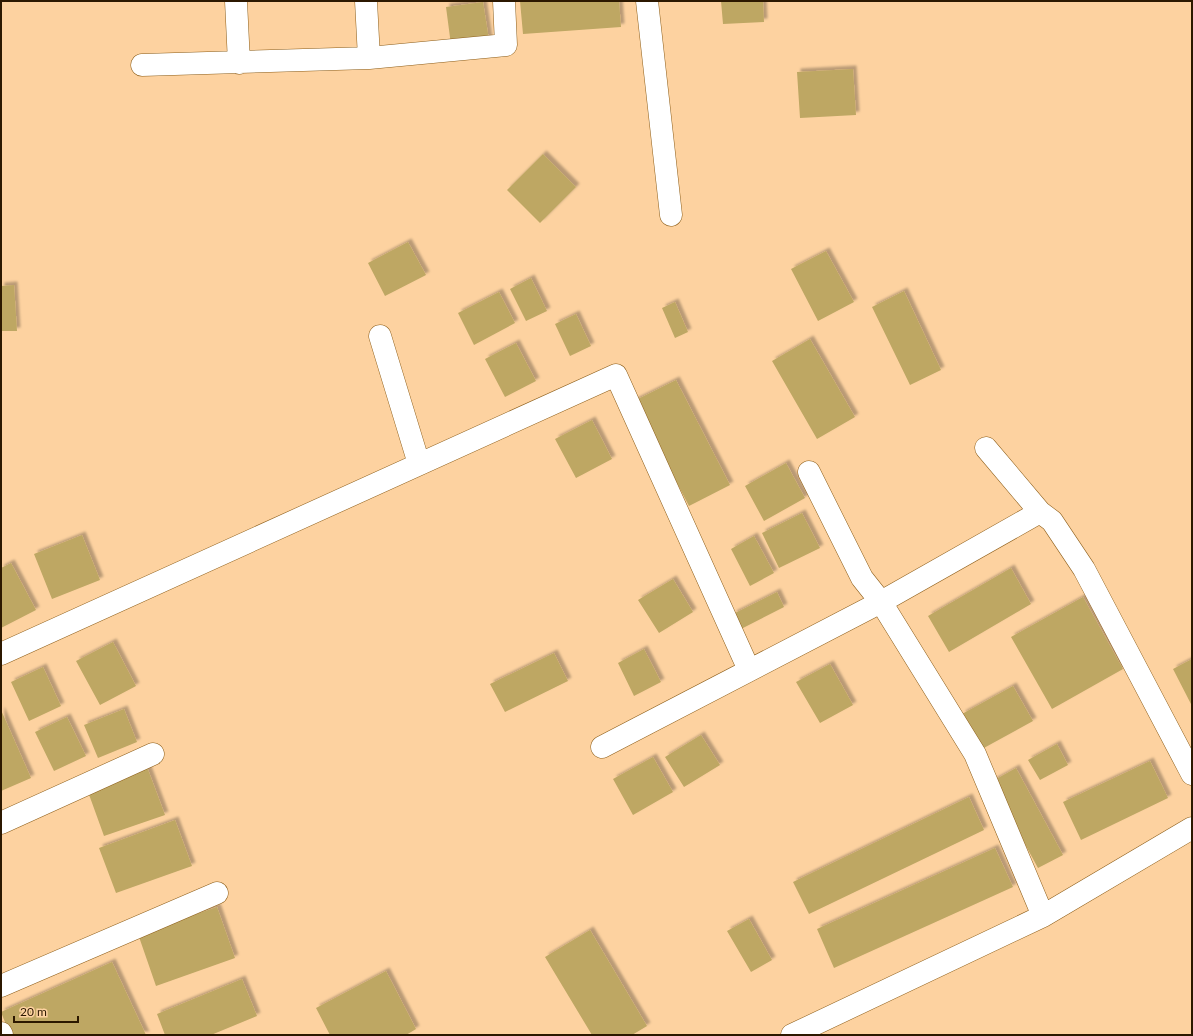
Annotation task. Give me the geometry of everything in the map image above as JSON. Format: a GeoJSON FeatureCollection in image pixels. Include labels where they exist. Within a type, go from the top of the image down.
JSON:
{"type":"FeatureCollection","features":[{"type":"Feature","properties":{"kind":"street"},"geometry":{"type":"LineString","coordinates":[[236,1],[239,63]]}},
{"type":"Feature","properties":{"kind":"street"},"geometry":{"type":"LineString","coordinates":[[366,1],[369,58]]}},
{"type":"Feature","properties":{"kind":"street"},"geometry":{"type":"LineString","coordinates":[[142,65],[369,58],[506,45],[504,1]]}},
{"type":"Feature","properties":{"kind":"street"},"geometry":{"type":"LineString","coordinates":[[647,1],[670,215]]}},
{"type":"Feature","properties":{"kind":"street"},"geometry":{"type":"LineString","coordinates":[[380,336],[419,464]]}},
{"type":"Feature","properties":{"kind":"street"},"geometry":{"type":"LineString","coordinates":[[1,654],[616,375],[749,670]]}},
{"type":"Feature","properties":{"kind":"street"},"geometry":{"type":"LineString","coordinates":[[986,448],[1040,512],[1052,521],[1084,569],[1192,774]]}},
{"type":"Feature","properties":{"kind":"street"},"geometry":{"type":"LineString","coordinates":[[809,472],[862,578],[881,602],[975,754],[1043,916]]}},
{"type":"Feature","properties":{"kind":"street"},"geometry":{"type":"LineString","coordinates":[[602,747],[881,602],[1040,512]]}},
{"type":"Feature","properties":{"kind":"street"},"geometry":{"type":"LineString","coordinates":[[1,823],[153,754]]}},
{"type":"Feature","properties":{"kind":"street"},"geometry":{"type":"LineString","coordinates":[[792,1035],[1043,916],[1192,828]]}},
{"type":"Feature","properties":{"kind":"street"},"geometry":{"type":"LineString","coordinates":[[1,986],[217,892]]}},
{"type":"Feature","properties":{"kind":"building"},"geometry":{"type":"Polygon","coordinates":[[[520,1],[619,1],[621,27],[523,34],[520,1]]]}},
{"type":"Feature","properties":{"kind":"building"},"geometry":{"type":"Polygon","coordinates":[[[721,1],[763,1],[764,22],[723,24],[721,1]]]}},
{"type":"Feature","properties":{"kind":"building"},"geometry":{"type":"Polygon","coordinates":[[[483,2],[489,40],[451,45],[446,7],[483,2]]]}},
{"type":"Feature","properties":{"kind":"building"},"geometry":{"type":"Polygon","coordinates":[[[853,69],[856,115],[800,118],[797,72],[853,69]]]}},
{"type":"Feature","properties":{"kind":"building"},"geometry":{"type":"Polygon","coordinates":[[[543,154],[576,187],[540,223],[507,190],[543,154]]]}},
{"type":"Feature","properties":{"kind":"building"},"geometry":{"type":"Polygon","coordinates":[[[408,242],[426,275],[385,296],[368,263],[408,242]]]}},
{"type":"Feature","properties":{"kind":"building"},"geometry":{"type":"Polygon","coordinates":[[[826,251],[854,302],[818,321],[791,269],[826,251]]]}},
{"type":"Feature","properties":{"kind":"building"},"geometry":{"type":"Polygon","coordinates":[[[531,278],[547,311],[526,321],[510,289],[531,278]]]}},
{"type":"Feature","properties":{"kind":"building"},"geometry":{"type":"Polygon","coordinates":[[[14,285],[17,331],[1,331],[1,286],[14,285]]]}},
{"type":"Feature","properties":{"kind":"building"},"geometry":{"type":"Polygon","coordinates":[[[904,291],[941,370],[910,385],[872,307],[904,291]]]}},
{"type":"Feature","properties":{"kind":"building"},"geometry":{"type":"Polygon","coordinates":[[[499,292],[515,323],[474,345],[458,313],[499,292]]]}},
{"type":"Feature","properties":{"kind":"building"},"geometry":{"type":"Polygon","coordinates":[[[675,302],[688,332],[675,338],[662,308],[675,302]]]}},
{"type":"Feature","properties":{"kind":"building"},"geometry":{"type":"Polygon","coordinates":[[[576,314],[591,346],[570,356],[555,324],[576,314]]]}},
{"type":"Feature","properties":{"kind":"building"},"geometry":{"type":"Polygon","coordinates":[[[810,339],[855,417],[817,439],[772,361],[810,339]]]}},
{"type":"Feature","properties":{"kind":"building"},"geometry":{"type":"Polygon","coordinates":[[[516,343],[536,381],[505,397],[485,359],[516,343]]]}},
{"type":"Feature","properties":{"kind":"building"},"geometry":{"type":"Polygon","coordinates":[[[676,380],[730,485],[689,506],[634,401],[676,380]]]}},
{"type":"Feature","properties":{"kind":"building"},"geometry":{"type":"Polygon","coordinates":[[[592,420],[612,459],[576,478],[555,439],[592,420]]]}},
{"type":"Feature","properties":{"kind":"building"},"geometry":{"type":"Polygon","coordinates":[[[786,463],[805,498],[764,521],[745,486],[786,463]]]}},
{"type":"Feature","properties":{"kind":"building"},"geometry":{"type":"Polygon","coordinates":[[[802,513],[820,548],[779,568],[762,533],[802,513]]]}},
{"type":"Feature","properties":{"kind":"building"},"geometry":{"type":"Polygon","coordinates":[[[82,535],[100,580],[52,599],[34,554],[82,535]]]}},
{"type":"Feature","properties":{"kind":"building"},"geometry":{"type":"Polygon","coordinates":[[[754,536],[774,573],[750,586],[731,549],[754,536]]]}},
{"type":"Feature","properties":{"kind":"building"},"geometry":{"type":"Polygon","coordinates":[[[11,563],[36,610],[1,628],[1,568],[11,563]]]}},
{"type":"Feature","properties":{"kind":"building"},"geometry":{"type":"Polygon","coordinates":[[[1011,568],[1031,604],[949,652],[928,616],[1011,568]]]}},
{"type":"Feature","properties":{"kind":"building"},"geometry":{"type":"Polygon","coordinates":[[[673,579],[693,612],[659,633],[638,600],[673,579]]]}},
{"type":"Feature","properties":{"kind":"building"},"geometry":{"type":"Polygon","coordinates":[[[777,592],[784,607],[741,629],[733,614],[777,592]]]}},
{"type":"Feature","properties":{"kind":"building"},"geometry":{"type":"Polygon","coordinates":[[[1083,597],[1123,669],[1052,709],[1011,637],[1083,597]]]}},
{"type":"Feature","properties":{"kind":"building"},"geometry":{"type":"Polygon","coordinates":[[[113,642],[136,686],[100,705],[76,661],[113,642]]]}},
{"type":"Feature","properties":{"kind":"building"},"geometry":{"type":"Polygon","coordinates":[[[644,649],[661,682],[634,696],[618,663],[644,649]]]}},
{"type":"Feature","properties":{"kind":"building"},"geometry":{"type":"Polygon","coordinates":[[[554,653],[568,681],[505,712],[490,684],[554,653]]]}},
{"type":"Feature","properties":{"kind":"building"},"geometry":{"type":"Polygon","coordinates":[[[1192,659],[1192,706],[1173,669],[1192,659]]]}},
{"type":"Feature","properties":{"kind":"building"},"geometry":{"type":"Polygon","coordinates":[[[830,664],[853,705],[820,723],[796,682],[830,664]]]}},
{"type":"Feature","properties":{"kind":"building"},"geometry":{"type":"Polygon","coordinates":[[[43,667],[61,706],[29,721],[11,682],[43,667]]]}},
{"type":"Feature","properties":{"kind":"building"},"geometry":{"type":"Polygon","coordinates":[[[1013,686],[1033,721],[982,749],[962,714],[1013,686]]]}},
{"type":"Feature","properties":{"kind":"building"},"geometry":{"type":"Polygon","coordinates":[[[124,709],[137,742],[98,758],[84,725],[124,709]]]}},
{"type":"Feature","properties":{"kind":"building"},"geometry":{"type":"Polygon","coordinates":[[[1,710],[31,778],[1,791],[1,710]]]}},
{"type":"Feature","properties":{"kind":"building"},"geometry":{"type":"Polygon","coordinates":[[[67,717],[86,756],[54,771],[35,732],[67,717]]]}},
{"type":"Feature","properties":{"kind":"building"},"geometry":{"type":"Polygon","coordinates":[[[701,735],[720,765],[684,787],[665,757],[701,735]]]}},
{"type":"Feature","properties":{"kind":"building"},"geometry":{"type":"Polygon","coordinates":[[[1057,744],[1068,765],[1040,780],[1028,760],[1057,744]]]}},
{"type":"Feature","properties":{"kind":"building"},"geometry":{"type":"Polygon","coordinates":[[[653,757],[673,792],[633,815],[613,779],[653,757]]]}},
{"type":"Feature","properties":{"kind":"building"},"geometry":{"type":"Polygon","coordinates":[[[1150,761],[1168,798],[1081,840],[1063,802],[1150,761]]]}},
{"type":"Feature","properties":{"kind":"building"},"geometry":{"type":"Polygon","coordinates":[[[147,767],[165,815],[104,836],[87,789],[147,767]]]}},
{"type":"Feature","properties":{"kind":"building"},"geometry":{"type":"Polygon","coordinates":[[[1016,768],[1063,855],[1038,868],[991,782],[1016,768]]]}},
{"type":"Feature","properties":{"kind":"building"},"geometry":{"type":"Polygon","coordinates":[[[969,797],[984,830],[809,914],[793,882],[969,797]]]}},
{"type":"Feature","properties":{"kind":"building"},"geometry":{"type":"Polygon","coordinates":[[[175,820],[192,866],[116,893],[99,848],[175,820]]]}},
{"type":"Feature","properties":{"kind":"building"},"geometry":{"type":"Polygon","coordinates":[[[995,848],[1013,887],[834,968],[817,929],[995,848]]]}},
{"type":"Feature","properties":{"kind":"building"},"geometry":{"type":"Polygon","coordinates":[[[217,907],[235,958],[156,986],[138,934],[217,907]]]}},
{"type":"Feature","properties":{"kind":"building"},"geometry":{"type":"Polygon","coordinates":[[[749,919],[772,960],[751,972],[727,931],[749,919]]]}},
{"type":"Feature","properties":{"kind":"building"},"geometry":{"type":"Polygon","coordinates":[[[590,930],[647,1026],[632,1035],[592,1035],[545,957],[590,930]]]}},
{"type":"Feature","properties":{"kind":"building"},"geometry":{"type":"Polygon","coordinates":[[[112,962],[146,1035],[10,1035],[1,1012],[112,962]]]}},
{"type":"Feature","properties":{"kind":"building"},"geometry":{"type":"Polygon","coordinates":[[[386,971],[416,1029],[406,1035],[330,1035],[316,1008],[386,971]]]}},
{"type":"Feature","properties":{"kind":"building"},"geometry":{"type":"Polygon","coordinates":[[[242,979],[257,1016],[211,1035],[165,1035],[157,1014],[242,979]]]}}]}
